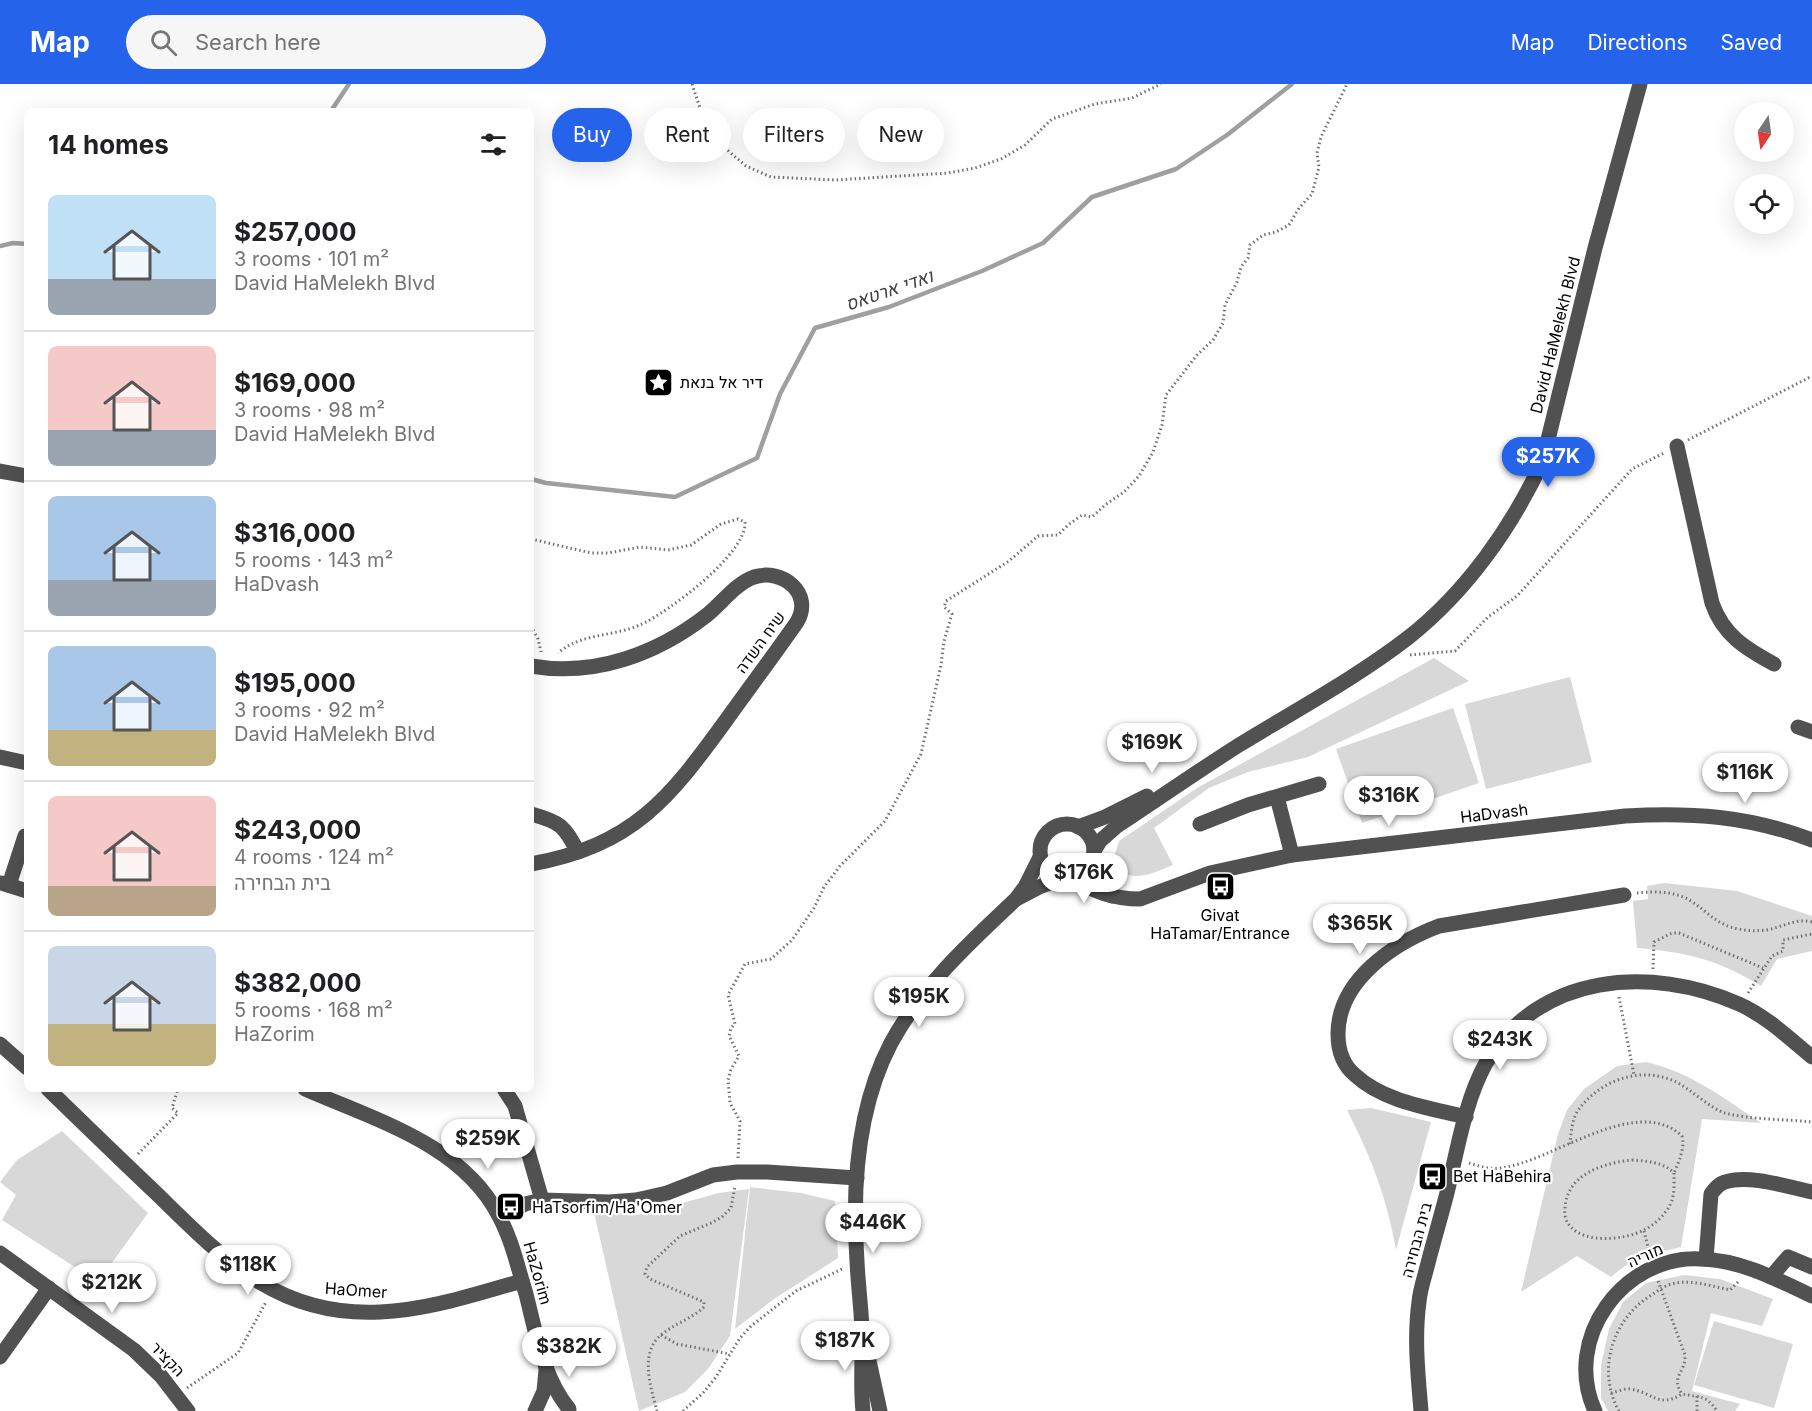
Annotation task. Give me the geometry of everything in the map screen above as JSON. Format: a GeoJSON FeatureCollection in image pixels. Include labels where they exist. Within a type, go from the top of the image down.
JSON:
{"type":"FeatureCollection","features":[{"type":"Feature","properties":{"kind":"street","name":"David HaMelekh Blvd"},"geometry":{"type":"LineString","coordinates":[[1093,855],[1100,841],[1118,826],[1237,747],[1382,657],[1411,636],[1450,599],[1479,566],[1507,528],[1528,493],[1543,460],[1595,248],[1640,84]]}},
{"type":"Feature","properties":{"kind":"street"},"geometry":{"type":"LineString","coordinates":[[1677,446],[1712,603],[1718,619],[1732,638],[1750,652],[1774,664]]}},
{"type":"Feature","properties":{"kind":"street"},"geometry":{"type":"LineString","coordinates":[[0,471],[24,475]]}},
{"type":"Feature","properties":{"kind":"street","name":"שיח השדה"},"geometry":{"type":"LineString","coordinates":[[534,863],[578,852],[620,833],[641,819],[679,784],[797,622],[802,613],[803,600],[794,587],[782,579],[770,576],[753,578],[738,587],[686,631],[661,646],[636,656],[586,668],[543,668]]}},
{"type":"Feature","properties":{"kind":"street","name":"David HaMelekh Blvd"},"geometry":{"type":"LineString","coordinates":[[1078,827],[1123,809],[1237,747]]}},
{"type":"Feature","properties":{"kind":"street"},"geometry":{"type":"LineString","coordinates":[[0,757],[24,762]]}},
{"type":"Feature","properties":{"kind":"street"},"geometry":{"type":"LineString","coordinates":[[1200,824],[1248,805],[1319,784]]}},
{"type":"Feature","properties":{"kind":"street"},"geometry":{"type":"LineString","coordinates":[[1277,797],[1292,855]]}},
{"type":"Feature","properties":{"kind":"street","name":"HaDvash"},"geometry":{"type":"LineString","coordinates":[[1068,878],[1112,896],[1140,899],[1210,873],[1292,855],[1625,816],[1670,813],[1713,815],[1756,822],[1812,840]]}},
{"type":"Feature","properties":{"kind":"street"},"geometry":{"type":"LineString","coordinates":[[534,815],[565,828],[578,852]]}},
{"type":"Feature","properties":{"kind":"street"},"geometry":{"type":"LineString","coordinates":[[863,1411],[862,1330],[856,1260],[857,1178],[866,1113],[890,1045],[923,993],[948,965],[1016,899],[1025,887],[1040,857],[1043,838],[1052,828],[1065,824],[1078,827],[1089,837],[1101,884],[1112,896]]}},
{"type":"Feature","properties":{"kind":"street"},"geometry":{"type":"LineString","coordinates":[[24,838],[4,884],[24,890]]}},
{"type":"Feature","properties":{"kind":"street"},"geometry":{"type":"LineString","coordinates":[[1016,899],[1039,886],[1084,871],[1093,855]]}},
{"type":"Feature","properties":{"kind":"street"},"geometry":{"type":"LineString","coordinates":[[1040,857],[1048,871],[1068,878]]}},
{"type":"Feature","properties":{"kind":"street"},"geometry":{"type":"LineString","coordinates":[[1466,1117],[1390,1096],[1364,1083],[1348,1068],[1340,1050],[1338,1029],[1342,1008],[1354,988],[1372,967],[1396,947],[1439,926],[1624,895]]}},
{"type":"Feature","properties":{"kind":"street","name":"בית הבחירה"},"geometry":{"type":"LineString","coordinates":[[1421,1411],[1417,1345],[1420,1296],[1471,1100],[1486,1064],[1507,1034],[1534,1011],[1565,995],[1617,982],[1671,983],[1707,991],[1741,1005],[1773,1025],[1812,1057]]}},
{"type":"Feature","properties":{"kind":"street"},"geometry":{"type":"LineString","coordinates":[[0,1044],[24,1065]]}},
{"type":"Feature","properties":{"kind":"street","name":"HaOmer"},"geometry":{"type":"LineString","coordinates":[[51,1092],[232,1265],[272,1290],[300,1302],[326,1308],[379,1312],[437,1305],[522,1281]]}},
{"type":"Feature","properties":{"kind":"street","name":"HaZorim"},"geometry":{"type":"LineString","coordinates":[[312,1092],[413,1137],[441,1152],[475,1181],[500,1217],[511,1244],[544,1361]]}},
{"type":"Feature","properties":{"kind":"street"},"geometry":{"type":"LineString","coordinates":[[506,1092],[514,1106],[542,1200]]}},
{"type":"Feature","properties":{"kind":"street"},"geometry":{"type":"LineString","coordinates":[[500,1217],[525,1204],[542,1200],[609,1202],[636,1200],[667,1193],[713,1175],[737,1172],[857,1178]]}},
{"type":"Feature","properties":{"kind":"street"},"geometry":{"type":"LineString","coordinates":[[1706,1259],[1711,1194],[1717,1186],[1726,1181],[1756,1180],[1812,1192]]}},
{"type":"Feature","properties":{"kind":"street","name":"הקציר"},"geometry":{"type":"LineString","coordinates":[[0,1253],[134,1350],[161,1376],[188,1411]]}},
{"type":"Feature","properties":{"kind":"street"},"geometry":{"type":"LineString","coordinates":[[1771,1277],[1788,1257],[1812,1267]]}},
{"type":"Feature","properties":{"kind":"street","name":"מוריה"},"geometry":{"type":"LineString","coordinates":[[1594,1411],[1586,1372],[1590,1344],[1600,1315],[1613,1296],[1628,1282],[1653,1267],[1679,1260],[1706,1259],[1750,1268],[1812,1296]]}},
{"type":"Feature","properties":{"kind":"street"},"geometry":{"type":"LineString","coordinates":[[0,1357],[49,1288]]}},
{"type":"Feature","properties":{"kind":"street"},"geometry":{"type":"LineString","coordinates":[[862,1330],[880,1411]]}},
{"type":"Feature","properties":{"kind":"street"},"geometry":{"type":"LineString","coordinates":[[544,1361],[554,1385],[570,1410]]}},
{"type":"Feature","properties":{"kind":"street"},"geometry":{"type":"LineString","coordinates":[[535,1411],[545,1386],[544,1361]]}},
{"type":"Feature","properties":{"kind":"street"},"geometry":{"type":"LineString","coordinates":[[535,1411],[551,1405],[570,1410]]}},
{"type":"Feature","properties":{"kind":"path"},"geometry":{"type":"LineString","coordinates":[[692,84],[703,117],[725,148],[746,166],[771,177],[836,180],[948,173],[975,168],[1001,159],[1025,146],[1052,119],[1095,104],[1132,98],[1161,84]]}},
{"type":"Feature","properties":{"kind":"path"},"geometry":{"type":"LineString","coordinates":[[657,1411],[648,1367],[654,1343],[661,1335],[695,1316],[704,1307],[704,1302],[650,1279],[645,1274],[647,1267],[680,1236],[711,1224],[731,1208],[737,1172],[740,1121],[730,1103],[729,1080],[731,1069],[740,1056],[729,1036],[735,1024],[728,995],[745,964],[771,959],[792,940],[814,908],[824,887],[840,866],[885,821],[910,777],[921,754],[941,665],[944,641],[952,614],[944,607],[946,601],[1009,561],[1038,536],[1058,535],[1082,516],[1092,517],[1124,492],[1139,476],[1152,452],[1162,425],[1166,395],[1213,340],[1223,323],[1225,305],[1237,282],[1240,267],[1248,258],[1250,245],[1263,235],[1276,232],[1289,225],[1299,208],[1312,194],[1319,166],[1317,153],[1321,137],[1347,84]]}},
{"type":"Feature","properties":{"kind":"path"},"geometry":{"type":"LineString","coordinates":[[1382,657],[1455,651],[1488,618],[1517,596],[1632,469],[1812,376]]}},
{"type":"Feature","properties":{"kind":"path"},"geometry":{"type":"LineString","coordinates":[[534,540],[591,553],[608,553],[640,547],[668,550],[691,545],[720,524],[738,519],[745,522],[745,530],[737,547],[698,586],[639,625],[568,644],[543,668]]}},
{"type":"Feature","properties":{"kind":"path"},"geometry":{"type":"LineString","coordinates":[[534,632],[538,639],[543,668]]}},
{"type":"Feature","properties":{"kind":"path"},"geometry":{"type":"LineString","coordinates":[[1624,895],[1651,891],[1677,895],[1690,900],[1725,926],[1740,930],[1768,930],[1798,921],[1812,922]]}},
{"type":"Feature","properties":{"kind":"path"},"geometry":{"type":"LineString","coordinates":[[1653,982],[1654,942],[1672,933],[1679,933],[1763,968]]}},
{"type":"Feature","properties":{"kind":"path"},"geometry":{"type":"LineString","coordinates":[[1741,1005],[1772,956],[1784,951],[1783,940],[1812,934]]}},
{"type":"Feature","properties":{"kind":"path"},"geometry":{"type":"LineString","coordinates":[[1617,982],[1634,1075]]}},
{"type":"Feature","properties":{"kind":"path"},"geometry":{"type":"LineString","coordinates":[[1569,1144],[1578,1110],[1605,1086],[1640,1074],[1659,1075],[1675,1082],[1721,1112],[1812,1122]]}},
{"type":"Feature","properties":{"kind":"path"},"geometry":{"type":"LineString","coordinates":[[127,1165],[178,1113],[172,1107],[177,1092]]}},
{"type":"Feature","properties":{"kind":"path"},"geometry":{"type":"LineString","coordinates":[[1455,1160],[1501,1168],[1540,1156],[1597,1132],[1618,1126],[1642,1121],[1658,1122],[1669,1126],[1682,1136],[1684,1143],[1674,1173],[1672,1202],[1660,1218],[1644,1231],[1606,1239],[1578,1233],[1569,1226],[1564,1214],[1565,1202],[1572,1188],[1585,1173],[1611,1162],[1632,1160],[1651,1162],[1668,1168],[1674,1173]]}},
{"type":"Feature","properties":{"kind":"path"},"geometry":{"type":"LineString","coordinates":[[1644,1231],[1653,1267],[1683,1347],[1685,1364],[1677,1380],[1682,1394]]}},
{"type":"Feature","properties":{"kind":"path"},"geometry":{"type":"LineString","coordinates":[[682,1411],[703,1393],[740,1338],[769,1311],[796,1291],[833,1275],[856,1260]]}},
{"type":"Feature","properties":{"kind":"path"},"geometry":{"type":"LineString","coordinates":[[1619,1411],[1610,1394],[1607,1365],[1620,1327],[1631,1311],[1661,1288],[1672,1284],[1695,1282],[1730,1290],[1750,1268]]}},
{"type":"Feature","properties":{"kind":"path"},"geometry":{"type":"LineString","coordinates":[[177,1396],[238,1353],[272,1290]]}},
{"type":"Feature","properties":{"kind":"path"},"geometry":{"type":"LineString","coordinates":[[661,1335],[677,1344],[730,1354]]}},
{"type":"Feature","properties":{"kind":"path"},"geometry":{"type":"LineString","coordinates":[[1610,1394],[1629,1389],[1663,1401],[1672,1400],[1682,1394],[1702,1396],[1711,1401],[1717,1411]]}},
{"type":"Feature","properties":{"kind":"path"},"geometry":{"type":"LineString","coordinates":[[1697,1396],[1697,1411]]}},
{"type":"Feature","properties":{"kind":"shaded area"},"geometry":{"type":"Polygon","coordinates":[[[1434,658],[1469,681],[1308,757],[1248,772],[1209,788],[1154,828],[1173,865],[1139,876],[1117,872],[1114,857],[1119,841],[1197,788],[1434,658]]]}},
{"type":"Feature","properties":{"kind":"shaded area"},"geometry":{"type":"Polygon","coordinates":[[[1570,677],[1592,762],[1486,789],[1465,704],[1570,677]]]}},
{"type":"Feature","properties":{"kind":"shaded area"},"geometry":{"type":"Polygon","coordinates":[[[1453,708],[1479,783],[1362,823],[1336,749],[1453,708]]]}},
{"type":"Feature","properties":{"kind":"shaded area"},"geometry":{"type":"Polygon","coordinates":[[[1664,883],[1737,891],[1812,916],[1812,951],[1777,959],[1761,986],[1731,970],[1702,959],[1637,948],[1633,901],[1648,899],[1647,886],[1664,883]]]}},
{"type":"Feature","properties":{"kind":"shaded area"},"geometry":{"type":"Polygon","coordinates":[[[1646,1062],[1692,1079],[1761,1123],[1702,1119],[1681,1247],[1635,1261],[1611,1277],[1577,1256],[1521,1292],[1558,1134],[1567,1110],[1584,1089],[1617,1066],[1646,1062]]]}},
{"type":"Feature","properties":{"kind":"shaded area"},"geometry":{"type":"Polygon","coordinates":[[[1371,1108],[1431,1122],[1396,1250],[1377,1178],[1364,1144],[1347,1110],[1371,1108]]]}},
{"type":"Feature","properties":{"kind":"shaded area"},"geometry":{"type":"Polygon","coordinates":[[[62,1131],[148,1213],[98,1282],[2,1220],[16,1195],[0,1182],[17,1160],[62,1131]]]}},
{"type":"Feature","properties":{"kind":"shaded area"},"geometry":{"type":"Polygon","coordinates":[[[750,1187],[801,1193],[835,1201],[838,1258],[774,1299],[735,1329],[750,1187]]]}},
{"type":"Feature","properties":{"kind":"shaded area"},"geometry":{"type":"Polygon","coordinates":[[[749,1189],[730,1336],[708,1369],[685,1392],[639,1411],[594,1212],[638,1215],[719,1193],[749,1189]]]}},
{"type":"Feature","properties":{"kind":"shaded area"},"geometry":{"type":"Polygon","coordinates":[[[1684,1275],[1720,1279],[1773,1299],[1762,1326],[1711,1313],[1692,1391],[1740,1404],[1735,1411],[1608,1411],[1601,1398],[1601,1365],[1609,1329],[1623,1302],[1646,1283],[1684,1275]]]}},
{"type":"Feature","properties":{"kind":"shaded area"},"geometry":{"type":"Polygon","coordinates":[[[1714,1321],[1793,1344],[1774,1408],[1694,1385],[1714,1321]]]}},
{"type":"Feature","properties":{"kind":"waterway"},"geometry":{"type":"LineString","coordinates":[[333,108],[349,84]]}},
{"type":"Feature","properties":{"kind":"waterway","name":"ואדי ארטאס"},"geometry":{"type":"LineString","coordinates":[[534,480],[675,497],[757,458],[780,394],[815,328],[889,307],[982,271],[1043,243],[1092,197],[1176,169],[1227,135],[1292,84]]}},
{"type":"Feature","properties":{"kind":"waterway","name":"ואדי ארטאס"},"geometry":{"type":"LineString","coordinates":[[0,246],[24,244]]}},
{"type":"Feature","properties":{"kind":"place","name":"דיר אל בנאת"},"geometry":{"type":"Point","coordinates":[659,382]}},
{"type":"Feature","properties":{"kind":"place","name":"Givat HaTamar/Entrance"},"geometry":{"type":"Point","coordinates":[1220,887]}},
{"type":"Feature","properties":{"kind":"place","name":"Bet HaBehira"},"geometry":{"type":"Point","coordinates":[1432,1176]}},
{"type":"Feature","properties":{"kind":"place","name":"HaTsorfim/Ha'Omer"},"geometry":{"type":"Point","coordinates":[511,1207]}}]}
